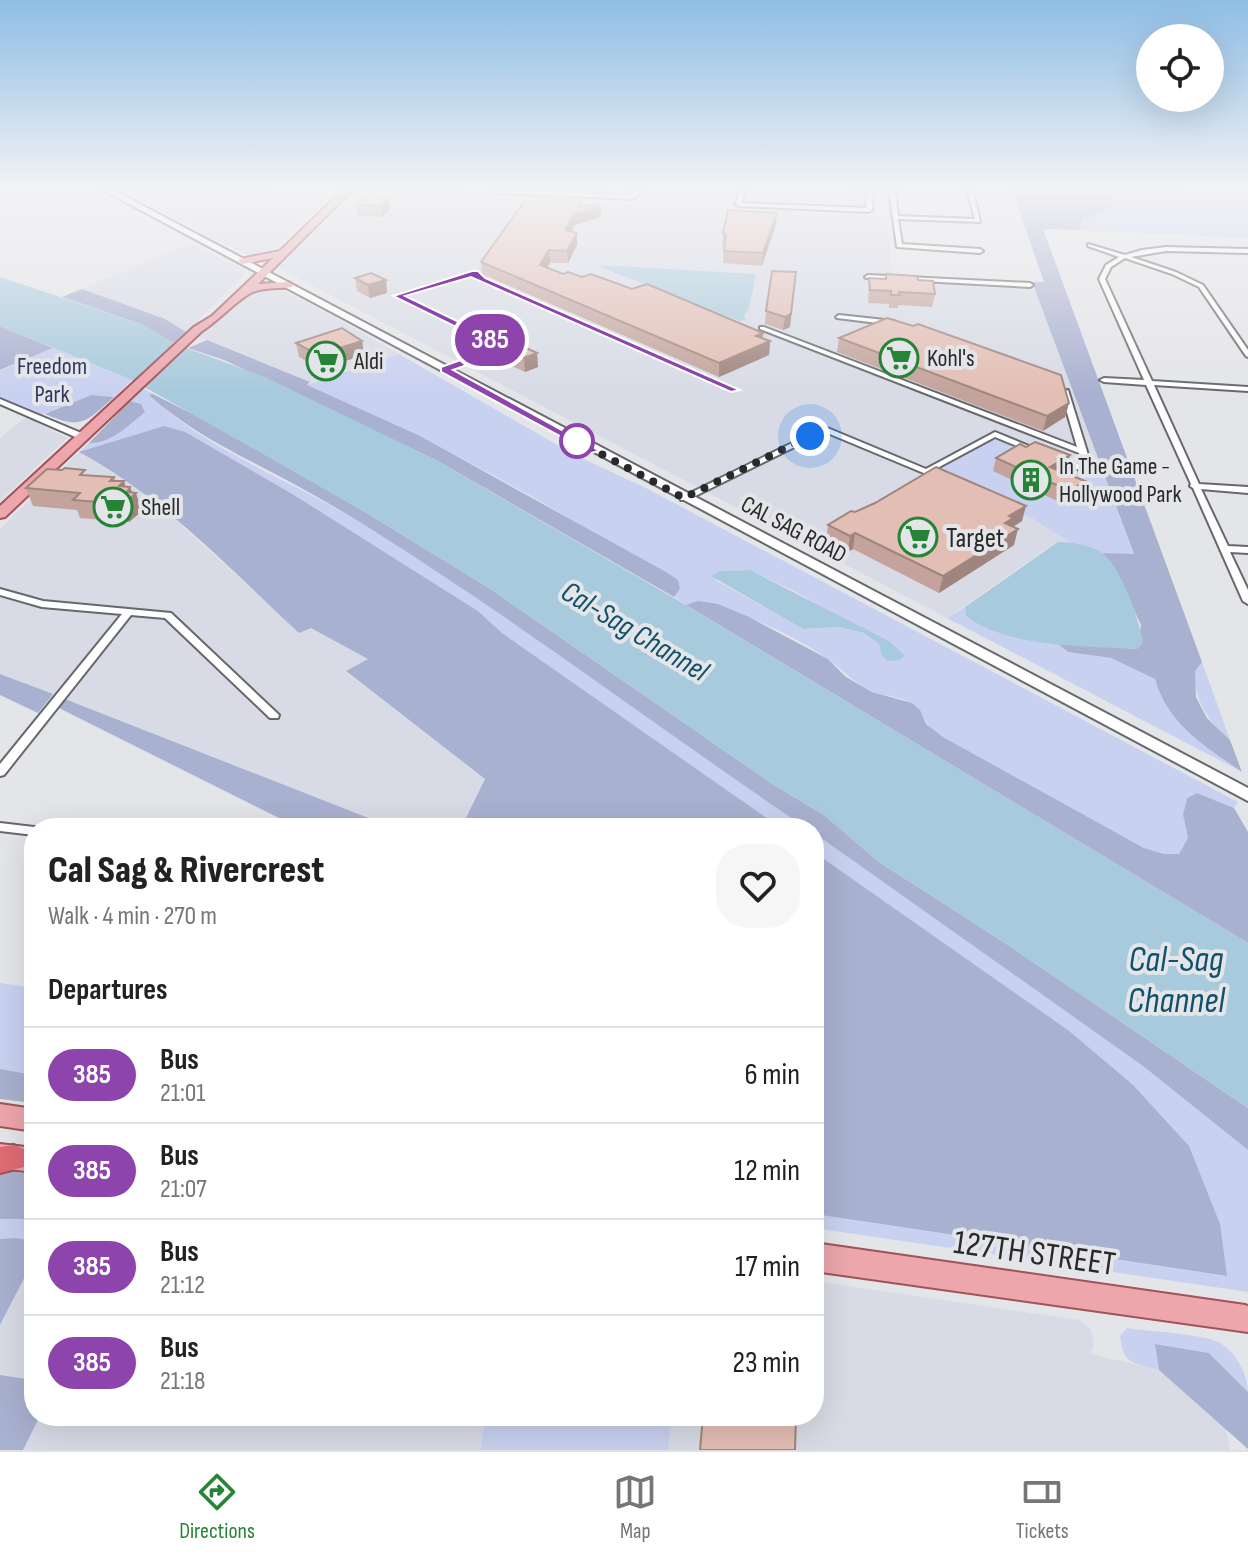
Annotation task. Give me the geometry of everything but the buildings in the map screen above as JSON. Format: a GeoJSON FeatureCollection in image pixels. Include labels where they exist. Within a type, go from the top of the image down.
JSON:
{"type":"FeatureCollection","features":[{"type":"Feature","properties":{"kind":"main road","name":"CAL SAG ROAD"},"geometry":{"type":"LineString","coordinates":[[237,258],[1248,795]]}},
{"type":"Feature","properties":{"kind":"main road"},"geometry":{"type":"LineString","coordinates":[[243,261],[269,258]]}},
{"type":"Feature","properties":{"kind":"main road"},"geometry":{"type":"LineString","coordinates":[[0,514],[182,343],[239,297],[276,258]]}},
{"type":"Feature","properties":{"kind":"main road"},"geometry":{"type":"LineString","coordinates":[[198,329],[205,318],[249,276],[262,271]]}},
{"type":"Feature","properties":{"kind":"main road"},"geometry":{"type":"LineString","coordinates":[[239,297],[259,286],[288,285]]}},
{"type":"Feature","properties":{"kind":"main road"},"geometry":{"type":"LineString","coordinates":[[0,1115],[24,1119]]}},
{"type":"Feature","properties":{"kind":"main road","name":"127TH STREET"},"geometry":{"type":"LineString","coordinates":[[824,1259],[1247,1324]]}},
{"type":"Feature","properties":{"kind":"street"},"geometry":{"type":"LineString","coordinates":[[1122,258],[1107,267],[1102,279],[1248,601]]}},
{"type":"Feature","properties":{"kind":"street"},"geometry":{"type":"LineString","coordinates":[[1130,258],[1201,286],[1248,355]]}},
{"type":"Feature","properties":{"kind":"street"},"geometry":{"type":"LineString","coordinates":[[868,277],[1030,285]]}},
{"type":"Feature","properties":{"kind":"street"},"geometry":{"type":"LineString","coordinates":[[839,317],[891,322],[905,327]]}},
{"type":"Feature","properties":{"kind":"street"},"geometry":{"type":"LineString","coordinates":[[762,328],[1082,452]]}},
{"type":"Feature","properties":{"kind":"street"},"geometry":{"type":"LineString","coordinates":[[1104,380],[1248,389]]}},
{"type":"Feature","properties":{"kind":"street"},"geometry":{"type":"LineString","coordinates":[[684,498],[825,429],[926,472],[995,434],[1089,471],[1063,384]]}},
{"type":"Feature","properties":{"kind":"street"},"geometry":{"type":"LineString","coordinates":[[3,404],[83,437]]}},
{"type":"Feature","properties":{"kind":"street"},"geometry":{"type":"LineString","coordinates":[[1194,486],[1248,490]]}},
{"type":"Feature","properties":{"kind":"street"},"geometry":{"type":"LineString","coordinates":[[1224,549],[1248,550]]}},
{"type":"Feature","properties":{"kind":"street"},"geometry":{"type":"LineString","coordinates":[[0,592],[42,604],[168,615],[274,715]]}},
{"type":"Feature","properties":{"kind":"street"},"geometry":{"type":"LineString","coordinates":[[0,772],[129,611]]}},
{"type":"Feature","properties":{"kind":"street"},"geometry":{"type":"LineString","coordinates":[[0,827],[24,830]]}},
{"type":"Feature","properties":{"kind":"shaded area"},"geometry":{"type":"Polygon","coordinates":[[[157,258],[219,258],[248,271],[186,332],[165,319],[82,289],[157,258]]]}},
{"type":"Feature","properties":{"kind":"shaded area"},"geometry":{"type":"Polygon","coordinates":[[[289,258],[891,258],[892,275],[1032,282],[1134,555],[1102,553],[1085,546],[1045,550],[947,618],[279,268],[289,258]]]}},
{"type":"Feature","properties":{"kind":"shaded area"},"geometry":{"type":"Polygon","coordinates":[[[1036,258],[1054,258],[1202,662],[1195,671],[1196,697],[1207,718],[1230,740],[1242,772],[1202,744],[1179,722],[1161,695],[1155,679],[1111,658],[1068,652],[1056,642],[1137,649],[1141,625],[1116,571],[1102,553],[1134,554],[1032,282],[1044,282],[1036,258]]]}},
{"type":"Feature","properties":{"kind":"shaded area"},"geometry":{"type":"Polygon","coordinates":[[[278,287],[399,354],[310,382],[198,337],[252,290],[278,287]]]}},
{"type":"Feature","properties":{"kind":"shaded area"},"geometry":{"type":"Polygon","coordinates":[[[82,289],[165,319],[186,332],[173,343],[141,324],[62,297],[82,289]]]}},
{"type":"Feature","properties":{"kind":"shaded area"},"geometry":{"type":"Polygon","coordinates":[[[0,326],[53,348],[0,370],[0,326]]]}},
{"type":"Feature","properties":{"kind":"shaded area"},"geometry":{"type":"Polygon","coordinates":[[[207,340],[310,382],[307,385],[418,435],[666,572],[678,580],[680,589],[674,597],[436,460],[224,360],[188,348],[207,340]]]}},
{"type":"Feature","properties":{"kind":"shaded area"},"geometry":{"type":"Polygon","coordinates":[[[153,394],[212,424],[489,588],[774,785],[824,815],[879,862],[1005,943],[1248,1108],[1248,1150],[1143,1066],[824,840],[824,818],[791,818],[436,571],[304,489],[194,429],[149,395],[153,394]]]}},
{"type":"Feature","properties":{"kind":"shaded area"},"geometry":{"type":"Polygon","coordinates":[[[91,395],[114,397],[83,421],[67,422],[45,414],[91,395]]]}},
{"type":"Feature","properties":{"kind":"shaded area"},"geometry":{"type":"Polygon","coordinates":[[[130,401],[141,404],[145,412],[112,437],[89,443],[130,401]]]}},
{"type":"Feature","properties":{"kind":"shaded area"},"geometry":{"type":"Polygon","coordinates":[[[26,417],[67,438],[0,501],[0,438],[26,417]]]}},
{"type":"Feature","properties":{"kind":"shaded area"},"geometry":{"type":"Polygon","coordinates":[[[164,426],[185,432],[294,495],[478,611],[502,633],[767,818],[466,818],[485,779],[346,671],[368,659],[311,628],[299,633],[167,512],[110,470],[79,452],[164,426]]]}},
{"type":"Feature","properties":{"kind":"shaded area"},"geometry":{"type":"Polygon","coordinates":[[[79,452],[127,480],[299,632],[311,628],[369,659],[346,672],[485,779],[466,818],[369,818],[66,699],[59,708],[45,704],[52,695],[0,674],[0,529],[79,452]]]}},
{"type":"Feature","properties":{"kind":"shaded area"},"geometry":{"type":"Polygon","coordinates":[[[698,601],[718,604],[749,617],[828,659],[846,677],[872,692],[912,703],[920,710],[926,724],[943,737],[1144,848],[1164,854],[1179,854],[1188,838],[1183,815],[1187,798],[1197,793],[1234,808],[1248,832],[1248,943],[686,605],[698,601]]]}},
{"type":"Feature","properties":{"kind":"shaded area"},"geometry":{"type":"Polygon","coordinates":[[[0,674],[53,694],[38,713],[0,695],[0,674]]]}},
{"type":"Feature","properties":{"kind":"shaded area"},"geometry":{"type":"Polygon","coordinates":[[[65,699],[368,818],[279,818],[59,708],[65,699]]]}},
{"type":"Feature","properties":{"kind":"shaded area"},"geometry":{"type":"Polygon","coordinates":[[[824,859],[1068,1030],[1133,1085],[1189,1146],[1220,1224],[1227,1276],[824,1216],[824,859]]]}},
{"type":"Feature","properties":{"kind":"shaded area"},"geometry":{"type":"Polygon","coordinates":[[[0,1069],[24,1073],[24,1102],[0,1099],[0,1069]]]}},
{"type":"Feature","properties":{"kind":"shaded area"},"geometry":{"type":"Polygon","coordinates":[[[0,1170],[24,1173],[24,1219],[0,1219],[0,1170]]]}},
{"type":"Feature","properties":{"kind":"shaded area"},"geometry":{"type":"Polygon","coordinates":[[[0,1239],[24,1239],[24,1278],[0,1325],[0,1239]]]}},
{"type":"Feature","properties":{"kind":"shaded area"},"geometry":{"type":"Polygon","coordinates":[[[24,1278],[24,1379],[0,1375],[0,1325],[24,1278]]]}},
{"type":"Feature","properties":{"kind":"shaded area"},"geometry":{"type":"Polygon","coordinates":[[[824,1282],[1079,1320],[1091,1330],[1094,1345],[1090,1354],[1159,1370],[1226,1429],[1230,1450],[668,1450],[671,1426],[824,1426],[824,1282]]]}},
{"type":"Feature","properties":{"kind":"shaded area"},"geometry":{"type":"Polygon","coordinates":[[[1155,1344],[1209,1353],[1248,1392],[1248,1449],[1159,1370],[1155,1344]]]}},
{"type":"Feature","properties":{"kind":"shaded area"},"geometry":{"type":"Polygon","coordinates":[[[0,1375],[24,1379],[24,1426],[35,1426],[23,1450],[0,1450],[0,1375]]]}},
{"type":"Feature","properties":{"kind":"shaded area"},"geometry":{"type":"Polygon","coordinates":[[[35,1426],[484,1426],[480,1450],[23,1450],[35,1426]]]}},
{"type":"Feature","properties":{"kind":"green space","name":"Freedom Park"},"geometry":{"type":"Polygon","coordinates":[[[53,348],[132,380],[114,397],[91,395],[37,417],[0,400],[0,371],[53,348]]]}},
{"type":"Feature","properties":{"kind":"green space"},"geometry":{"type":"Polygon","coordinates":[[[399,354],[575,455],[644,487],[1238,802],[1234,808],[1197,793],[1187,798],[1183,815],[1188,838],[1179,854],[1164,854],[1144,848],[943,737],[909,702],[867,689],[815,651],[779,631],[717,607],[686,605],[674,597],[680,589],[545,504],[451,453],[306,385],[399,354]],[[749,570],[720,571],[716,580],[803,629],[837,627],[864,633],[879,644],[881,654],[905,656],[798,593],[749,570]]]}},
{"type":"Feature","properties":{"kind":"green space"},"geometry":{"type":"Polygon","coordinates":[[[144,389],[172,414],[224,449],[367,526],[534,637],[792,818],[767,818],[502,633],[478,611],[294,495],[246,469],[79,452],[89,443],[112,437],[145,412],[141,404],[130,401],[144,389]]]}},
{"type":"Feature","properties":{"kind":"green space"},"geometry":{"type":"Polygon","coordinates":[[[995,434],[1105,477],[1134,555],[1102,553],[1069,542],[1034,519],[926,473],[995,434]]]}},
{"type":"Feature","properties":{"kind":"green space"},"geometry":{"type":"Polygon","coordinates":[[[965,607],[966,616],[996,632],[1056,642],[1068,652],[1111,658],[1155,679],[1161,695],[1179,722],[1202,744],[1242,772],[947,618],[965,607]]]}},
{"type":"Feature","properties":{"kind":"green space"},"geometry":{"type":"Polygon","coordinates":[[[1202,662],[1230,740],[1215,725],[1200,701],[1195,671],[1202,662]]]}},
{"type":"Feature","properties":{"kind":"green space"},"geometry":{"type":"Polygon","coordinates":[[[824,840],[1143,1066],[1248,1150],[1248,1292],[824,1229],[824,1216],[1226,1276],[1068,1030],[824,859],[824,840]]]}},
{"type":"Feature","properties":{"kind":"green space"},"geometry":{"type":"Polygon","coordinates":[[[0,983],[24,987],[24,1073],[0,1069],[0,983]]]}},
{"type":"Feature","properties":{"kind":"green space"},"geometry":{"type":"Polygon","coordinates":[[[0,1219],[24,1219],[24,1240],[0,1239],[0,1219]]]}},
{"type":"Feature","properties":{"kind":"green space"},"geometry":{"type":"Polygon","coordinates":[[[1127,1328],[1185,1334],[1223,1344],[1239,1362],[1248,1392],[1209,1353],[1156,1344],[1159,1370],[1131,1361],[1124,1353],[1120,1336],[1127,1328]]]}},
{"type":"Feature","properties":{"kind":"green space"},"geometry":{"type":"Polygon","coordinates":[[[484,1426],[671,1426],[668,1450],[480,1450],[484,1426]]]}},
{"type":"Feature","properties":{"kind":"water"},"geometry":{"type":"Polygon","coordinates":[[[600,267],[756,275],[749,308],[744,316],[746,319],[740,321],[600,267]]]}},
{"type":"Feature","properties":{"kind":"water","name":"Cal-Sag Channel"},"geometry":{"type":"Polygon","coordinates":[[[0,277],[141,324],[173,343],[265,377],[436,460],[686,605],[1248,943],[1248,1108],[1005,943],[879,862],[824,815],[774,785],[489,588],[365,512],[132,380],[0,326],[0,277]]]}},
{"type":"Feature","properties":{"kind":"water"},"geometry":{"type":"Polygon","coordinates":[[[1058,542],[1091,547],[1108,558],[1122,580],[1138,621],[1143,643],[1137,649],[1025,640],[983,626],[966,616],[965,607],[1058,542]]]}},
{"type":"Feature","properties":{"kind":"water"},"geometry":{"type":"Polygon","coordinates":[[[750,570],[889,641],[905,656],[888,661],[881,654],[879,644],[864,633],[838,627],[803,629],[711,576],[720,571],[750,570]]]}},
{"type":"Feature","properties":{"kind":"bus line","name":"385"},"geometry":{"type":"LineString","coordinates":[[595,451],[444,370],[506,348],[397,296],[475,273],[482,280],[735,390]]}},
{"type":"Feature","properties":{"kind":"place","name":"Kohl's"},"geometry":{"type":"Point","coordinates":[899,358]}},
{"type":"Feature","properties":{"kind":"place","name":"Aldi"},"geometry":{"type":"Point","coordinates":[326,361]}},
{"type":"Feature","properties":{"kind":"place","name":"In The Game - Hollywood Park"},"geometry":{"type":"Point","coordinates":[1031,480]}},
{"type":"Feature","properties":{"kind":"place","name":"Shell"},"geometry":{"type":"Point","coordinates":[113,507]}},
{"type":"Feature","properties":{"kind":"place","name":"Target"},"geometry":{"type":"Point","coordinates":[918,537]}},
{"type":"Feature","properties":{"kind":"route"},"geometry":{"type":"LineString","coordinates":[[577,441],[684,498],[810,436]]}}]}
